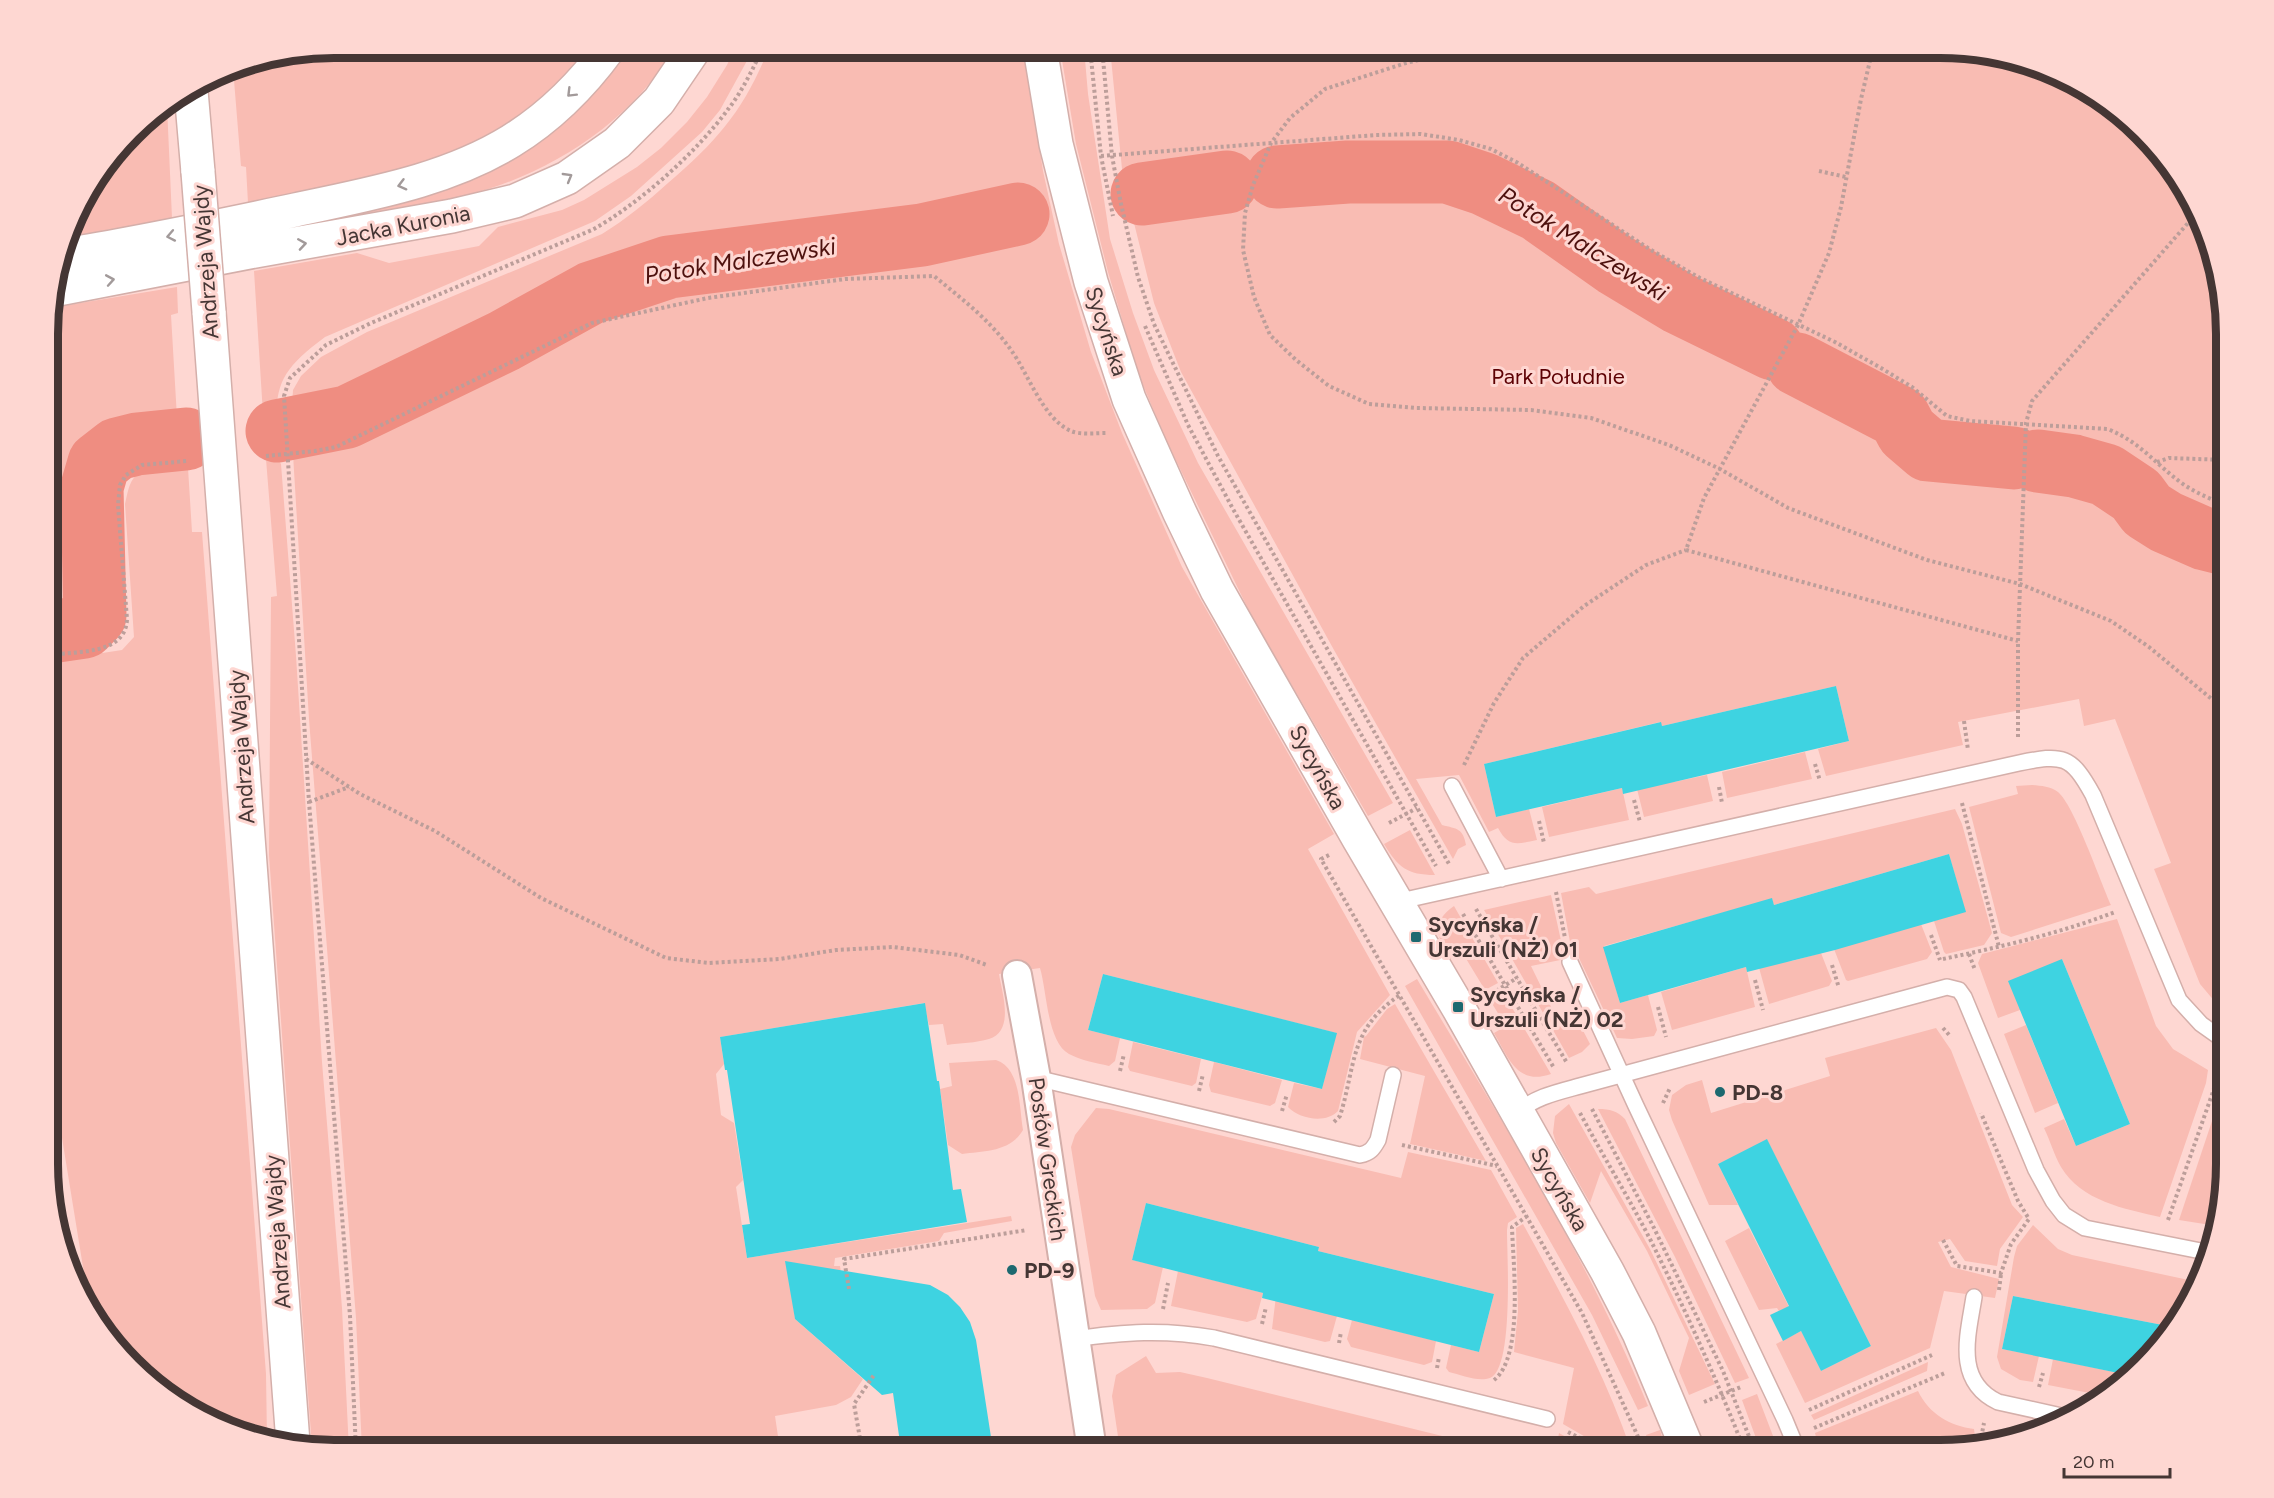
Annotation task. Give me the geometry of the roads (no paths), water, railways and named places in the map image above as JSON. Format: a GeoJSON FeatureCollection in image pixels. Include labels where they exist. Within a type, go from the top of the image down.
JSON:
{"type":"FeatureCollection","features":[{"type":"Feature","properties":{"kind":"main road"},"geometry":{"type":"LineString","coordinates":[[71,254],[194,231],[344,199],[417,181],[471,162],[510,142],[550,113],[573,91],[601,58]]}},
{"type":"Feature","properties":{"kind":"main road","name":"Jacka Kuronia"},"geometry":{"type":"LineString","coordinates":[[63,288],[481,211],[515,201],[567,178],[617,143],[659,101],[688,58]]}},
{"type":"Feature","properties":{"kind":"main road","name":"Sycyńska"},"geometry":{"type":"LineString","coordinates":[[1042,58],[1056,144],[1091,282],[1141,430],[1217,590],[1458,1007],[1607,1271],[1639,1333],[1684,1440]]}},
{"type":"Feature","properties":{"kind":"main road","name":"Andrzeja Wajdy"},"geometry":{"type":"LineString","coordinates":[[192,99],[292,1436]]}},
{"type":"Feature","properties":{"kind":"main road","name":"Andrzeja Wajdy"},"geometry":{"type":"LineString","coordinates":[[289,1435],[290,1403]]}},
{"type":"Feature","properties":{"kind":"street","name":"Posłów Greckich"},"geometry":{"type":"LineString","coordinates":[[1017,975],[1036,1078],[1090,1440]]}},
{"type":"Feature","properties":{"kind":"lane"},"geometry":{"type":"LineString","coordinates":[[1396,902],[2046,757],[2060,759],[2069,762],[2080,771],[2093,795],[2179,1000],[2201,1024],[2216,1035]]}},
{"type":"Feature","properties":{"kind":"lane"},"geometry":{"type":"LineString","coordinates":[[1452,786],[1501,879]]}},
{"type":"Feature","properties":{"kind":"lane"},"geometry":{"type":"LineString","coordinates":[[1570,962],[1793,1440]]}},
{"type":"Feature","properties":{"kind":"lane"},"geometry":{"type":"LineString","coordinates":[[1516,1113],[1526,1104],[1537,1099],[1574,1088],[1947,987],[1959,990],[1964,997],[2036,1170],[2053,1201],[2064,1215],[2085,1228],[2201,1251]]}},
{"type":"Feature","properties":{"kind":"lane"},"geometry":{"type":"LineString","coordinates":[[1036,1078],[1360,1155],[1374,1148],[1378,1140],[1393,1075]]}},
{"type":"Feature","properties":{"kind":"lane"},"geometry":{"type":"LineString","coordinates":[[1974,1297],[1967,1343],[1968,1364],[1976,1383],[1988,1398],[2054,1414]]}},
{"type":"Feature","properties":{"kind":"lane"},"geometry":{"type":"LineString","coordinates":[[1074,1339],[1131,1332],[1180,1332],[1214,1338],[1547,1419]]}},
{"type":"Feature","properties":{"kind":"waterway","name":"Potok Malczewski"},"geometry":{"type":"LineString","coordinates":[[1277,177],[1348,172],[1448,172],[1484,184],[1538,210],[1616,265],[1679,303],[1773,349]]}},
{"type":"Feature","properties":{"kind":"waterway","name":"Potok Malczewski"},"geometry":{"type":"LineString","coordinates":[[1142,194],[1227,182]]}},
{"type":"Feature","properties":{"kind":"waterway","name":"Potok Malczewski"},"geometry":{"type":"LineString","coordinates":[[277,431],[347,417],[504,341],[591,293],[669,267],[922,235],[1018,214]]}},
{"type":"Feature","properties":{"kind":"waterway","name":"Potok Malczewski"},"geometry":{"type":"LineString","coordinates":[[1797,364],[1899,417],[1907,432],[1928,450],[2014,458]]}},
{"type":"Feature","properties":{"kind":"waterway","name":"Potok Malczewski"},"geometry":{"type":"LineString","coordinates":[[58,631],[84,627],[95,616],[92,487],[99,463],[117,449],[137,444],[186,439]]}},
{"type":"Feature","properties":{"kind":"waterway","name":"Potok Malczewski"},"geometry":{"type":"LineString","coordinates":[[2038,461],[2074,466],[2106,475],[2136,495],[2147,510],[2166,522],[2216,542]]}},
{"type":"Feature","properties":{"kind":"place","name":"Sycyńska / Urszuli (NŻ) 01"},"geometry":{"type":"Point","coordinates":[1416,937]}},
{"type":"Feature","properties":{"kind":"place","name":"Sycyńska / Urszuli (NŻ) 02"},"geometry":{"type":"Point","coordinates":[1458,1007]}},
{"type":"Feature","properties":{"kind":"place","name":"PD-8"},"geometry":{"type":"Point","coordinates":[1720,1092]}},
{"type":"Feature","properties":{"kind":"place","name":"PD-9"},"geometry":{"type":"Point","coordinates":[1012,1270]}},
{"type":"Feature","properties":{"kind":"park label","name":"Park Południe"},"geometry":{"type":"Point","coordinates":[1558,376]}}]}
